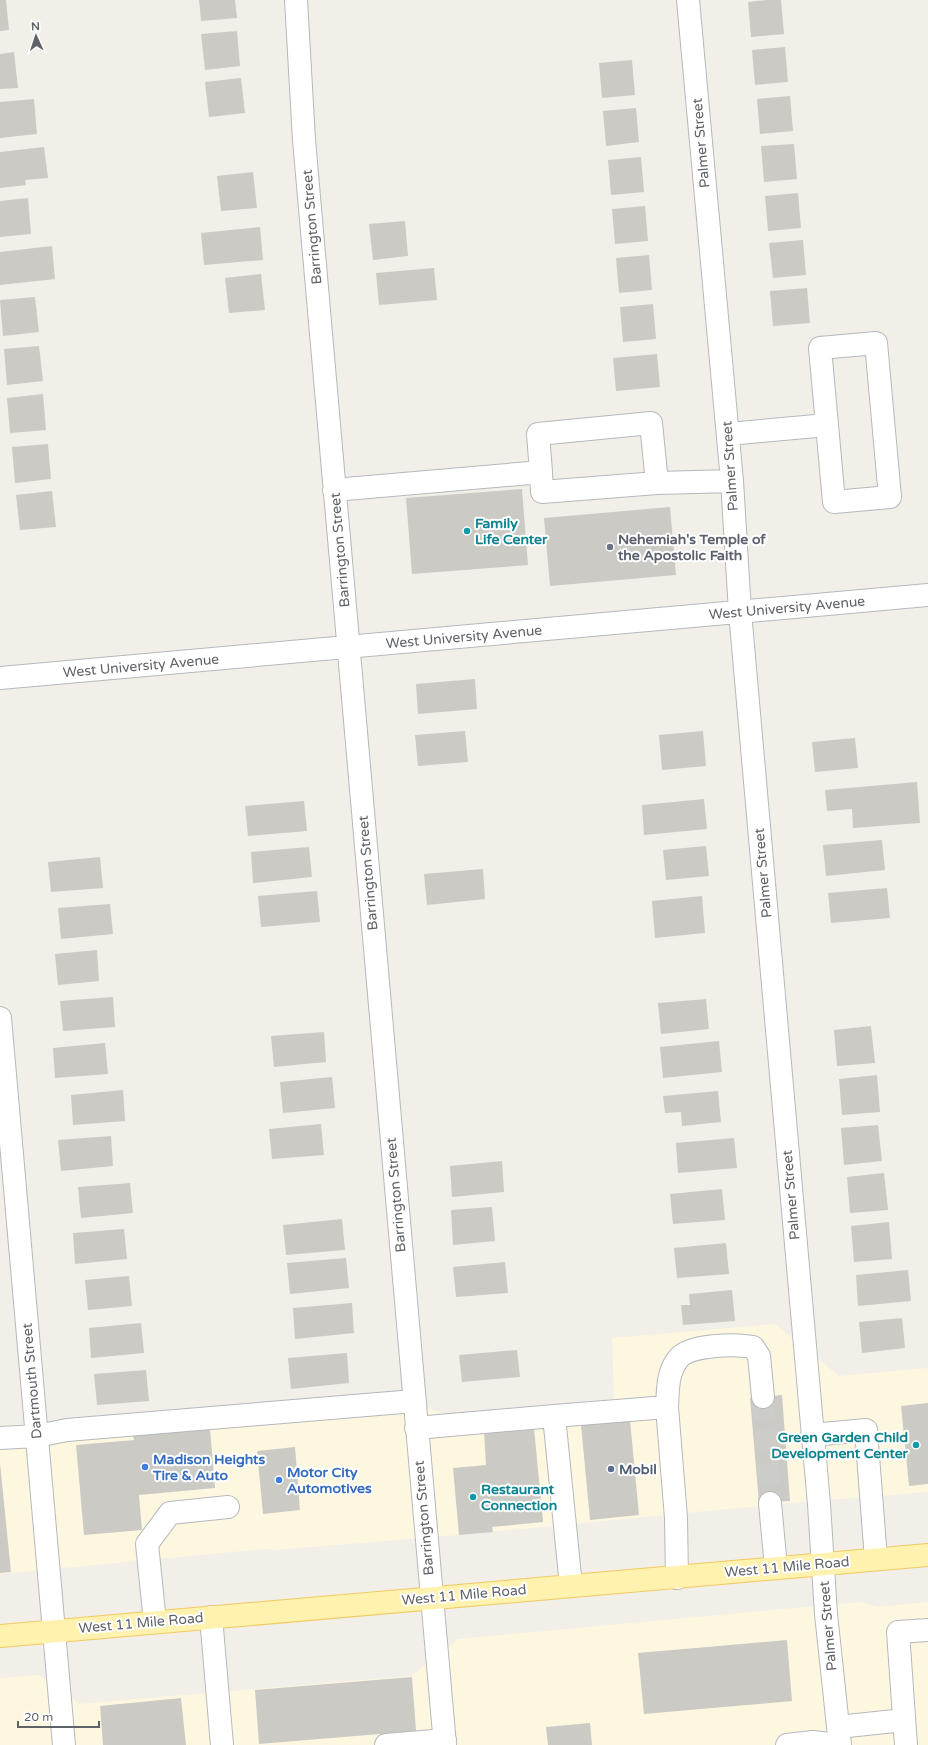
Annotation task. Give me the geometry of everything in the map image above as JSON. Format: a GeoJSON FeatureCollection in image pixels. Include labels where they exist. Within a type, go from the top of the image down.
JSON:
{"type":"FeatureCollection","features":[{"type":"Feature","properties":{"kind":"main road","name":"West 11 Mile Road"},"geometry":{"type":"LineString","coordinates":[[0,1636],[928,1555]]}},
{"type":"Feature","properties":{"kind":"street","name":"Barrington Street"},"geometry":{"type":"LineString","coordinates":[[296,0],[304,140],[416,1428],[445,1743]]}},
{"type":"Feature","properties":{"kind":"street","name":"Palmer Street"},"geometry":{"type":"LineString","coordinates":[[688,0],[728,434],[740,612],[838,1739]]}},
{"type":"Feature","properties":{"kind":"street"},"geometry":{"type":"LineString","coordinates":[[876,343],[890,497],[834,502],[827,425],[820,348],[876,343]]}},
{"type":"Feature","properties":{"kind":"street"},"geometry":{"type":"LineString","coordinates":[[657,482],[651,423],[538,434],[542,492],[657,482],[732,481]]}},
{"type":"Feature","properties":{"kind":"street"},"geometry":{"type":"LineString","coordinates":[[728,434],[827,425]]}},
{"type":"Feature","properties":{"kind":"street"},"geometry":{"type":"LineString","coordinates":[[334,490],[541,472]]}},
{"type":"Feature","properties":{"kind":"street","name":"West University Avenue"},"geometry":{"type":"LineString","coordinates":[[0,678],[928,595]]}},
{"type":"Feature","properties":{"kind":"street","name":"Dartmouth Street"},"geometry":{"type":"LineString","coordinates":[[0,1018],[64,1745]]}},
{"type":"Feature","properties":{"kind":"street"},"geometry":{"type":"LineString","coordinates":[[677,1578],[676,1518],[667,1407],[668,1388],[672,1369],[679,1358],[693,1351],[711,1347],[740,1345],[753,1347],[759,1356],[763,1397]]}},
{"type":"Feature","properties":{"kind":"street"},"geometry":{"type":"LineString","coordinates":[[0,1438],[37,1436],[67,1430],[414,1401]]}},
{"type":"Feature","properties":{"kind":"street"},"geometry":{"type":"LineString","coordinates":[[416,1428],[667,1407]]}},
{"type":"Feature","properties":{"kind":"street"},"geometry":{"type":"LineString","coordinates":[[554,1416],[571,1586]]}},
{"type":"Feature","properties":{"kind":"street"},"geometry":{"type":"LineString","coordinates":[[812,1435],[866,1430],[876,1560]]}},
{"type":"Feature","properties":{"kind":"street"},"geometry":{"type":"LineString","coordinates":[[770,1503],[776,1568]]}},
{"type":"Feature","properties":{"kind":"street"},"geometry":{"type":"LineString","coordinates":[[155,1622],[147,1544],[170,1513],[228,1507]]}},
{"type":"Feature","properties":{"kind":"street"},"geometry":{"type":"LineString","coordinates":[[211,1617],[222,1745]]}},
{"type":"Feature","properties":{"kind":"street"},"geometry":{"type":"LineString","coordinates":[[906,1745],[898,1632],[928,1630]]}},
{"type":"Feature","properties":{"kind":"street"},"geometry":{"type":"LineString","coordinates":[[787,1745],[838,1739],[904,1720]]}},
{"type":"Feature","properties":{"kind":"street"},"geometry":{"type":"LineString","coordinates":[[386,1745],[445,1743]]}},
{"type":"Feature","properties":{"kind":"shaded area"},"geometry":{"type":"Polygon","coordinates":[[[775,1324],[839,1376],[928,1368],[928,1492],[789,1503],[459,1535],[274,1550],[265,1549],[0,1574],[0,1426],[386,1392],[449,1416],[614,1399],[612,1338],[775,1324]]]}},
{"type":"Feature","properties":{"kind":"shaded area"},"geometry":{"type":"Polygon","coordinates":[[[860,1602],[877,1607],[928,1602],[928,1745],[0,1745],[0,1678],[39,1675],[79,1704],[411,1676],[458,1639],[860,1602]]]}},
{"type":"Feature","properties":{"kind":"building"},"geometry":{"type":"Polygon","coordinates":[[[0,0],[6,0],[9,30],[0,31],[0,0]]]}},
{"type":"Feature","properties":{"kind":"building"},"geometry":{"type":"Polygon","coordinates":[[[199,0],[235,0],[237,18],[201,21],[199,0]]]}},
{"type":"Feature","properties":{"kind":"building"},"geometry":{"type":"Polygon","coordinates":[[[781,0],[784,34],[751,37],[748,2],[781,0]]]}},
{"type":"Feature","properties":{"kind":"building"},"geometry":{"type":"Polygon","coordinates":[[[237,31],[240,66],[205,70],[201,34],[237,31]]]}},
{"type":"Feature","properties":{"kind":"building"},"geometry":{"type":"Polygon","coordinates":[[[785,47],[788,82],[755,85],[752,50],[785,47]]]}},
{"type":"Feature","properties":{"kind":"building"},"geometry":{"type":"Polygon","coordinates":[[[14,52],[18,88],[0,89],[0,54],[14,52]]]}},
{"type":"Feature","properties":{"kind":"building"},"geometry":{"type":"Polygon","coordinates":[[[632,60],[635,95],[602,98],[599,63],[632,60]]]}},
{"type":"Feature","properties":{"kind":"building"},"geometry":{"type":"Polygon","coordinates":[[[241,78],[245,113],[209,117],[205,82],[241,78]]]}},
{"type":"Feature","properties":{"kind":"building"},"geometry":{"type":"Polygon","coordinates":[[[790,96],[793,131],[760,134],[757,99],[790,96]]]}},
{"type":"Feature","properties":{"kind":"building"},"geometry":{"type":"Polygon","coordinates":[[[34,99],[37,134],[0,138],[0,102],[34,99]]]}},
{"type":"Feature","properties":{"kind":"building"},"geometry":{"type":"Polygon","coordinates":[[[636,108],[639,142],[606,146],[603,111],[636,108]]]}},
{"type":"Feature","properties":{"kind":"building"},"geometry":{"type":"Polygon","coordinates":[[[794,144],[797,179],[764,182],[761,146],[794,144]]]}},
{"type":"Feature","properties":{"kind":"building"},"geometry":{"type":"Polygon","coordinates":[[[44,147],[48,178],[25,180],[26,185],[0,188],[0,152],[44,147]]]}},
{"type":"Feature","properties":{"kind":"building"},"geometry":{"type":"Polygon","coordinates":[[[641,157],[644,192],[611,195],[608,160],[641,157]]]}},
{"type":"Feature","properties":{"kind":"building"},"geometry":{"type":"Polygon","coordinates":[[[253,172],[257,208],[221,211],[217,176],[253,172]]]}},
{"type":"Feature","properties":{"kind":"building"},"geometry":{"type":"Polygon","coordinates":[[[798,193],[801,228],[768,231],[765,196],[798,193]]]}},
{"type":"Feature","properties":{"kind":"building"},"geometry":{"type":"Polygon","coordinates":[[[28,198],[31,234],[0,237],[0,201],[28,198]]]}},
{"type":"Feature","properties":{"kind":"building"},"geometry":{"type":"Polygon","coordinates":[[[645,206],[648,241],[615,244],[612,209],[645,206]]]}},
{"type":"Feature","properties":{"kind":"building"},"geometry":{"type":"Polygon","coordinates":[[[405,221],[408,256],[373,260],[369,224],[405,221]]]}},
{"type":"Feature","properties":{"kind":"building"},"geometry":{"type":"Polygon","coordinates":[[[260,227],[263,260],[204,265],[201,233],[260,227]]]}},
{"type":"Feature","properties":{"kind":"building"},"geometry":{"type":"Polygon","coordinates":[[[803,240],[806,275],[773,278],[769,243],[803,240]]]}},
{"type":"Feature","properties":{"kind":"building"},"geometry":{"type":"Polygon","coordinates":[[[52,246],[55,279],[0,285],[0,252],[52,246]]]}},
{"type":"Feature","properties":{"kind":"building"},"geometry":{"type":"Polygon","coordinates":[[[649,255],[652,290],[619,293],[616,258],[649,255]]]}},
{"type":"Feature","properties":{"kind":"building"},"geometry":{"type":"Polygon","coordinates":[[[434,268],[437,300],[379,305],[376,273],[434,268]]]}},
{"type":"Feature","properties":{"kind":"building"},"geometry":{"type":"Polygon","coordinates":[[[261,274],[265,310],[229,313],[225,278],[261,274]]]}},
{"type":"Feature","properties":{"kind":"building"},"geometry":{"type":"Polygon","coordinates":[[[807,288],[810,323],[773,326],[770,291],[807,288]]]}},
{"type":"Feature","properties":{"kind":"building"},"geometry":{"type":"Polygon","coordinates":[[[35,297],[39,332],[3,336],[0,300],[35,297]]]}},
{"type":"Feature","properties":{"kind":"building"},"geometry":{"type":"Polygon","coordinates":[[[653,304],[656,339],[623,342],[620,307],[653,304]]]}},
{"type":"Feature","properties":{"kind":"building"},"geometry":{"type":"Polygon","coordinates":[[[39,346],[43,381],[7,385],[4,349],[39,346]]]}},
{"type":"Feature","properties":{"kind":"building"},"geometry":{"type":"Polygon","coordinates":[[[657,354],[660,387],[616,391],[613,358],[657,354]]]}},
{"type":"Feature","properties":{"kind":"building"},"geometry":{"type":"Polygon","coordinates":[[[43,394],[46,430],[10,433],[7,398],[43,394]]]}},
{"type":"Feature","properties":{"kind":"building"},"geometry":{"type":"Polygon","coordinates":[[[48,444],[51,479],[15,483],[12,447],[48,444]]]}},
{"type":"Feature","properties":{"kind":"building","name":"Family Life Center"},"geometry":{"type":"Polygon","coordinates":[[[522,489],[528,565],[412,574],[406,498],[522,489]]]}},
{"type":"Feature","properties":{"kind":"building"},"geometry":{"type":"Polygon","coordinates":[[[52,491],[56,527],[20,530],[16,495],[52,491]]]}},
{"type":"Feature","properties":{"kind":"building","name":"Nehemiah's Temple of the Apostolic Faith"},"geometry":{"type":"Polygon","coordinates":[[[670,507],[676,575],[550,586],[544,518],[670,507]]]}},
{"type":"Feature","properties":{"kind":"building"},"geometry":{"type":"Polygon","coordinates":[[[475,679],[477,709],[418,714],[416,684],[475,679]]]}},
{"type":"Feature","properties":{"kind":"building"},"geometry":{"type":"Polygon","coordinates":[[[465,731],[468,762],[418,766],[415,735],[465,731]]]}},
{"type":"Feature","properties":{"kind":"building"},"geometry":{"type":"Polygon","coordinates":[[[703,731],[706,766],[662,770],[659,735],[703,731]]]}},
{"type":"Feature","properties":{"kind":"building"},"geometry":{"type":"Polygon","coordinates":[[[855,738],[858,768],[815,772],[812,742],[855,738]]]}},
{"type":"Feature","properties":{"kind":"building"},"geometry":{"type":"Polygon","coordinates":[[[917,782],[920,823],[853,828],[852,809],[827,811],[825,790],[917,782]]]}},
{"type":"Feature","properties":{"kind":"building"},"geometry":{"type":"Polygon","coordinates":[[[704,799],[707,829],[644,835],[642,805],[704,799]]]}},
{"type":"Feature","properties":{"kind":"building"},"geometry":{"type":"Polygon","coordinates":[[[304,801],[307,831],[248,836],[245,806],[304,801]]]}},
{"type":"Feature","properties":{"kind":"building"},"geometry":{"type":"Polygon","coordinates":[[[882,840],[885,870],[826,876],[823,845],[882,840]]]}},
{"type":"Feature","properties":{"kind":"building"},"geometry":{"type":"Polygon","coordinates":[[[706,846],[709,876],[666,880],[663,850],[706,846]]]}},
{"type":"Feature","properties":{"kind":"building"},"geometry":{"type":"Polygon","coordinates":[[[309,847],[312,877],[253,883],[251,852],[309,847]]]}},
{"type":"Feature","properties":{"kind":"building"},"geometry":{"type":"Polygon","coordinates":[[[100,857],[103,888],[51,892],[48,862],[100,857]]]}},
{"type":"Feature","properties":{"kind":"building"},"geometry":{"type":"Polygon","coordinates":[[[483,869],[485,899],[427,905],[424,874],[483,869]]]}},
{"type":"Feature","properties":{"kind":"building"},"geometry":{"type":"Polygon","coordinates":[[[887,888],[890,918],[831,923],[828,893],[887,888]]]}},
{"type":"Feature","properties":{"kind":"building"},"geometry":{"type":"Polygon","coordinates":[[[317,891],[320,922],[261,927],[258,896],[317,891]]]}},
{"type":"Feature","properties":{"kind":"building"},"geometry":{"type":"Polygon","coordinates":[[[702,896],[705,933],[655,938],[652,901],[702,896]]]}},
{"type":"Feature","properties":{"kind":"building"},"geometry":{"type":"Polygon","coordinates":[[[110,904],[113,934],[61,939],[58,908],[110,904]]]}},
{"type":"Feature","properties":{"kind":"building"},"geometry":{"type":"Polygon","coordinates":[[[97,950],[99,981],[58,985],[55,954],[97,950]]]}},
{"type":"Feature","properties":{"kind":"building"},"geometry":{"type":"Polygon","coordinates":[[[113,997],[115,1027],[63,1031],[60,1001],[113,997]]]}},
{"type":"Feature","properties":{"kind":"building"},"geometry":{"type":"Polygon","coordinates":[[[706,999],[709,1029],[661,1034],[658,1003],[706,999]]]}},
{"type":"Feature","properties":{"kind":"building"},"geometry":{"type":"Polygon","coordinates":[[[871,1026],[875,1063],[837,1066],[834,1030],[871,1026]]]}},
{"type":"Feature","properties":{"kind":"building"},"geometry":{"type":"Polygon","coordinates":[[[324,1032],[326,1062],[274,1067],[271,1036],[324,1032]]]}},
{"type":"Feature","properties":{"kind":"building"},"geometry":{"type":"Polygon","coordinates":[[[719,1041],[722,1072],[663,1078],[660,1047],[719,1041]]]}},
{"type":"Feature","properties":{"kind":"building"},"geometry":{"type":"Polygon","coordinates":[[[105,1043],[108,1074],[55,1078],[53,1048],[105,1043]]]}},
{"type":"Feature","properties":{"kind":"building"},"geometry":{"type":"Polygon","coordinates":[[[877,1075],[880,1112],[842,1115],[839,1079],[877,1075]]]}},
{"type":"Feature","properties":{"kind":"building"},"geometry":{"type":"Polygon","coordinates":[[[332,1077],[335,1108],[283,1113],[280,1082],[332,1077]]]}},
{"type":"Feature","properties":{"kind":"building"},"geometry":{"type":"Polygon","coordinates":[[[123,1090],[125,1121],[73,1125],[71,1095],[123,1090]]]}},
{"type":"Feature","properties":{"kind":"building"},"geometry":{"type":"Polygon","coordinates":[[[718,1091],[721,1122],[682,1126],[681,1112],[665,1113],[663,1096],[718,1091]]]}},
{"type":"Feature","properties":{"kind":"building"},"geometry":{"type":"Polygon","coordinates":[[[321,1124],[324,1155],[272,1159],[269,1129],[321,1124]]]}},
{"type":"Feature","properties":{"kind":"building"},"geometry":{"type":"Polygon","coordinates":[[[878,1125],[882,1161],[844,1165],[841,1128],[878,1125]]]}},
{"type":"Feature","properties":{"kind":"building"},"geometry":{"type":"Polygon","coordinates":[[[111,1136],[113,1166],[61,1171],[58,1140],[111,1136]]]}},
{"type":"Feature","properties":{"kind":"building"},"geometry":{"type":"Polygon","coordinates":[[[734,1138],[737,1168],[678,1173],[676,1143],[734,1138]]]}},
{"type":"Feature","properties":{"kind":"building"},"geometry":{"type":"Polygon","coordinates":[[[502,1161],[504,1192],[452,1197],[450,1166],[502,1161]]]}},
{"type":"Feature","properties":{"kind":"building"},"geometry":{"type":"Polygon","coordinates":[[[884,1173],[888,1210],[850,1213],[847,1177],[884,1173]]]}},
{"type":"Feature","properties":{"kind":"building"},"geometry":{"type":"Polygon","coordinates":[[[130,1183],[133,1213],[81,1218],[78,1187],[130,1183]]]}},
{"type":"Feature","properties":{"kind":"building"},"geometry":{"type":"Polygon","coordinates":[[[722,1189],[725,1220],[673,1224],[670,1194],[722,1189]]]}},
{"type":"Feature","properties":{"kind":"building"},"geometry":{"type":"Polygon","coordinates":[[[492,1207],[495,1241],[453,1245],[451,1210],[492,1207]]]}},
{"type":"Feature","properties":{"kind":"building"},"geometry":{"type":"Polygon","coordinates":[[[342,1219],[345,1250],[286,1255],[283,1225],[342,1219]]]}},
{"type":"Feature","properties":{"kind":"building"},"geometry":{"type":"Polygon","coordinates":[[[889,1222],[892,1259],[854,1262],[851,1226],[889,1222]]]}},
{"type":"Feature","properties":{"kind":"building"},"geometry":{"type":"Polygon","coordinates":[[[124,1229],[127,1259],[75,1264],[73,1233],[124,1229]]]}},
{"type":"Feature","properties":{"kind":"building"},"geometry":{"type":"Polygon","coordinates":[[[726,1243],[729,1274],[677,1278],[674,1248],[726,1243]]]}},
{"type":"Feature","properties":{"kind":"building"},"geometry":{"type":"Polygon","coordinates":[[[346,1258],[349,1288],[290,1294],[287,1263],[346,1258]]]}},
{"type":"Feature","properties":{"kind":"building"},"geometry":{"type":"Polygon","coordinates":[[[505,1262],[508,1293],[456,1297],[453,1267],[505,1262]]]}},
{"type":"Feature","properties":{"kind":"building"},"geometry":{"type":"Polygon","coordinates":[[[908,1270],[911,1301],[858,1306],[856,1275],[908,1270]]]}},
{"type":"Feature","properties":{"kind":"building"},"geometry":{"type":"Polygon","coordinates":[[[129,1276],[132,1306],[88,1310],[85,1280],[129,1276]]]}},
{"type":"Feature","properties":{"kind":"building"},"geometry":{"type":"Polygon","coordinates":[[[732,1290],[735,1321],[683,1325],[681,1305],[690,1305],[689,1294],[732,1290]]]}},
{"type":"Feature","properties":{"kind":"building"},"geometry":{"type":"Polygon","coordinates":[[[352,1303],[354,1333],[295,1339],[293,1308],[352,1303]]]}},
{"type":"Feature","properties":{"kind":"building"},"geometry":{"type":"Polygon","coordinates":[[[902,1318],[905,1348],[862,1353],[859,1322],[902,1318]]]}},
{"type":"Feature","properties":{"kind":"building"},"geometry":{"type":"Polygon","coordinates":[[[141,1323],[144,1353],[91,1358],[89,1328],[141,1323]]]}},
{"type":"Feature","properties":{"kind":"building"},"geometry":{"type":"Polygon","coordinates":[[[517,1350],[520,1377],[462,1382],[459,1355],[517,1350]]]}},
{"type":"Feature","properties":{"kind":"building"},"geometry":{"type":"Polygon","coordinates":[[[347,1353],[349,1383],[291,1389],[288,1358],[347,1353]]]}},
{"type":"Feature","properties":{"kind":"building"},"geometry":{"type":"Polygon","coordinates":[[[146,1370],[149,1401],[97,1405],[94,1374],[146,1370]]]}},
{"type":"Feature","properties":{"kind":"building"},"geometry":{"type":"Polygon","coordinates":[[[782,1395],[790,1501],[759,1503],[750,1398],[782,1395]]]}},
{"type":"Feature","properties":{"kind":"building","name":"Green Garden Child Development Center"},"geometry":{"type":"Polygon","coordinates":[[[928,1403],[928,1484],[909,1486],[901,1406],[928,1403]]]}},
{"type":"Feature","properties":{"kind":"building"},"geometry":{"type":"Polygon","coordinates":[[[630,1420],[639,1515],[590,1520],[581,1425],[630,1420]]]}},
{"type":"Feature","properties":{"kind":"building"},"geometry":{"type":"Polygon","coordinates":[[[534,1428],[543,1522],[492,1527],[493,1532],[459,1535],[453,1468],[486,1465],[484,1433],[534,1428]]]}},
{"type":"Feature","properties":{"kind":"building","name":"Madison Heights Tire & Auto"},"geometry":{"type":"Polygon","coordinates":[[[210,1429],[215,1488],[139,1495],[142,1530],[84,1535],[76,1445],[134,1440],[133,1436],[210,1429]]]}},
{"type":"Feature","properties":{"kind":"building","name":"Motor City Automotives"},"geometry":{"type":"Polygon","coordinates":[[[295,1447],[300,1510],[263,1514],[257,1451],[295,1447]]]}},
{"type":"Feature","properties":{"kind":"building"},"geometry":{"type":"Polygon","coordinates":[[[0,1463],[11,1572],[0,1573],[0,1463]]]}},
{"type":"Feature","properties":{"kind":"building"},"geometry":{"type":"Polygon","coordinates":[[[787,1640],[792,1701],[644,1714],[638,1653],[787,1640]]]}},
{"type":"Feature","properties":{"kind":"building"},"geometry":{"type":"Polygon","coordinates":[[[412,1677],[416,1731],[259,1744],[255,1690],[412,1677]]]}},
{"type":"Feature","properties":{"kind":"building"},"geometry":{"type":"Polygon","coordinates":[[[181,1698],[186,1745],[103,1745],[100,1706],[181,1698]]]}},
{"type":"Feature","properties":{"kind":"building"},"geometry":{"type":"Polygon","coordinates":[[[590,1723],[592,1745],[548,1745],[546,1727],[590,1723]]]}},
{"type":"Feature","properties":{"kind":"tunnel"},"geometry":{"type":"LineString","coordinates":[[763,1397],[770,1503]]}},
{"type":"Feature","properties":{"kind":"place","name":"Family Life Center"},"geometry":{"type":"Point","coordinates":[467,531]}},
{"type":"Feature","properties":{"kind":"place","name":"Nehemiah's Temple of the Apostolic Faith"},"geometry":{"type":"Point","coordinates":[610,547]}},
{"type":"Feature","properties":{"kind":"place","name":"Green Garden Child Development Center"},"geometry":{"type":"Point","coordinates":[916,1445]}},
{"type":"Feature","properties":{"kind":"place","name":"Madison Heights Tire & Auto"},"geometry":{"type":"Point","coordinates":[145,1467]}},
{"type":"Feature","properties":{"kind":"place","name":"Mobil"},"geometry":{"type":"Point","coordinates":[611,1469]}},
{"type":"Feature","properties":{"kind":"place","name":"Motor City Automotives"},"geometry":{"type":"Point","coordinates":[279,1480]}},
{"type":"Feature","properties":{"kind":"place","name":"Restaurant Connection"},"geometry":{"type":"Point","coordinates":[473,1497]}}]}
